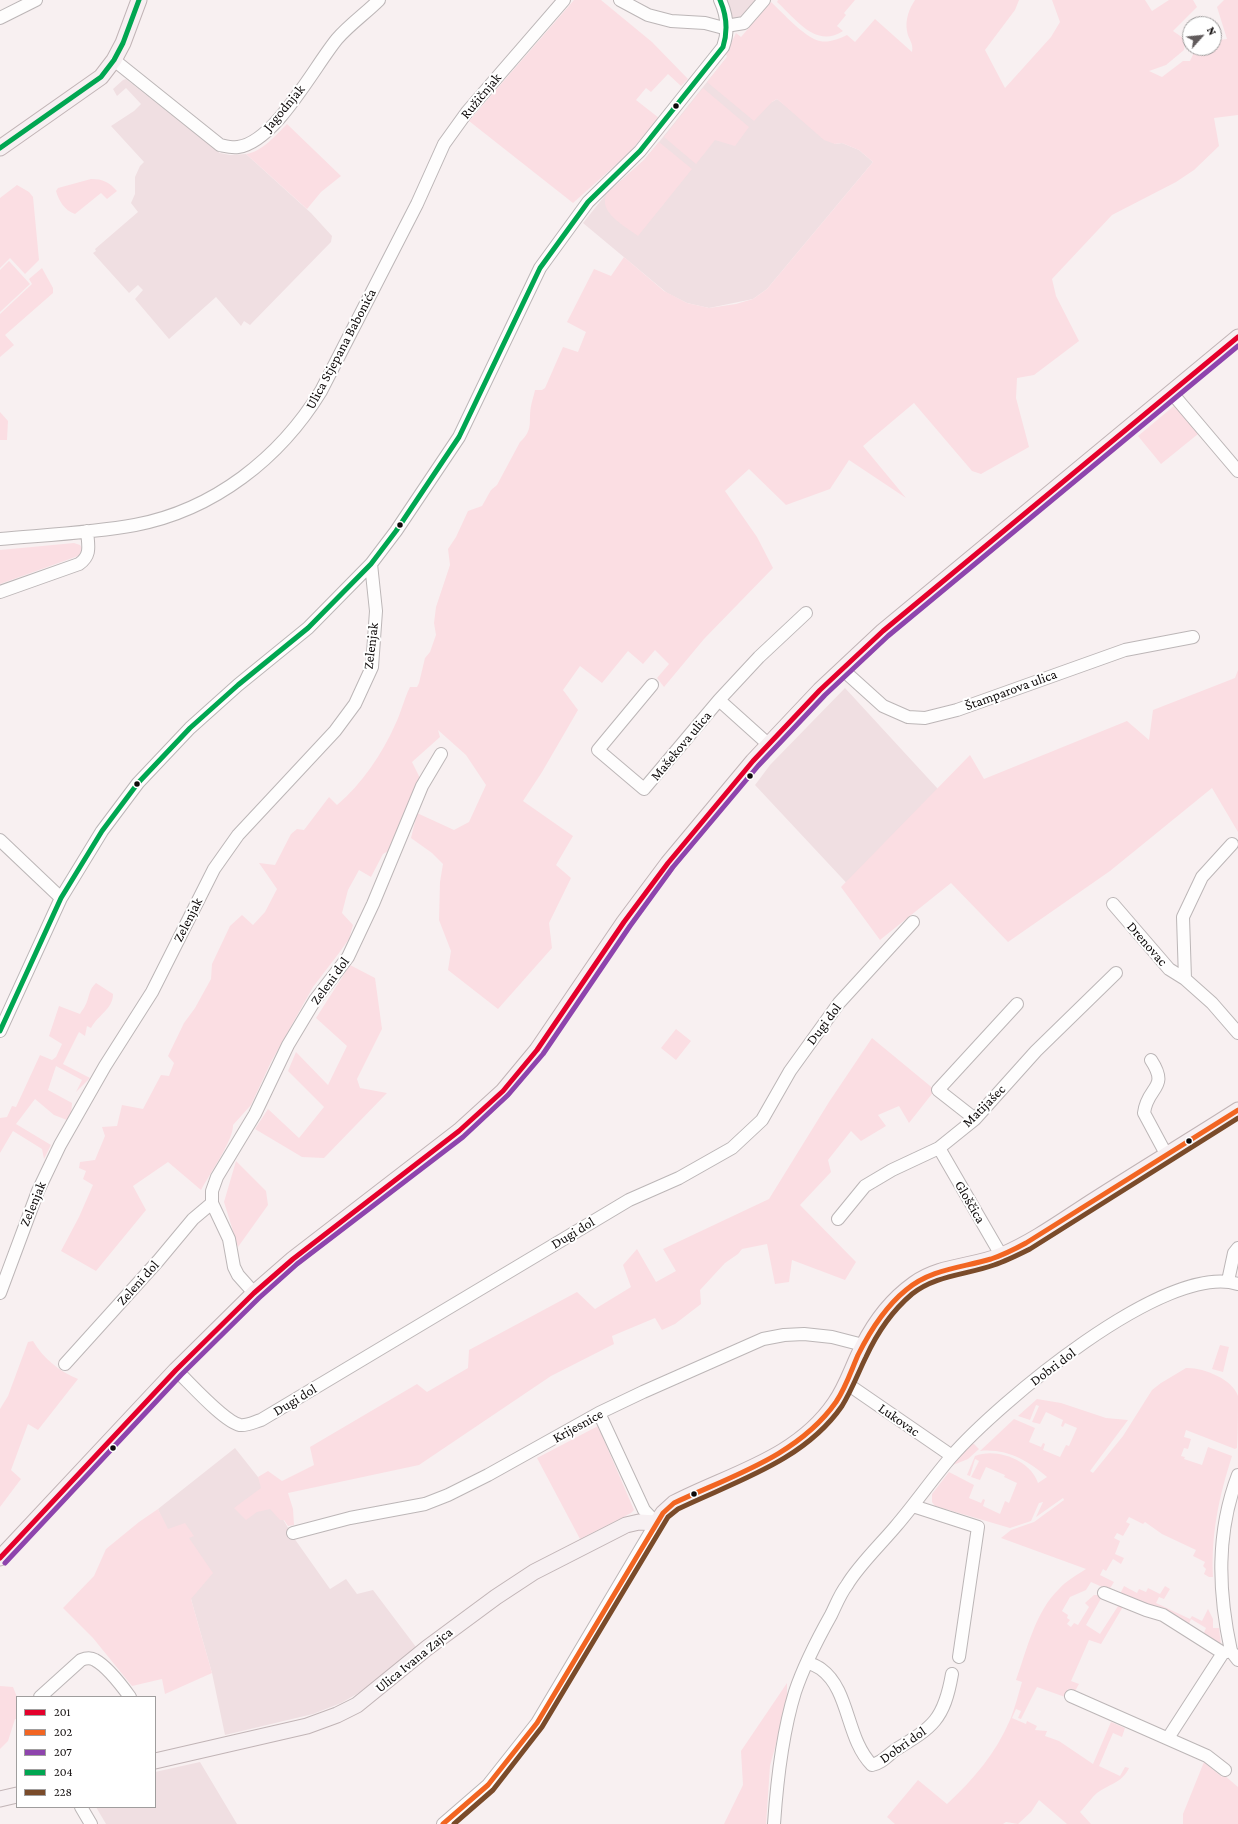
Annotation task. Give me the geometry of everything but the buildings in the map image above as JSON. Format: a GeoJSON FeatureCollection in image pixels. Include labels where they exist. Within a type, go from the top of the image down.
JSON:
{"type":"FeatureCollection","features":[{"type":"Feature","properties":{"kind":"main road"},"geometry":{"type":"LineString","coordinates":[[0,148],[101,76],[114,60],[134,18],[139,0]]}},
{"type":"Feature","properties":{"kind":"main road"},"geometry":{"type":"LineString","coordinates":[[0,1558],[176,1370],[254,1293],[329,1231],[447,1141],[503,1091],[537,1050],[624,922],[655,880],[768,744],[842,669],[883,631],[1238,337]]}},
{"type":"Feature","properties":{"kind":"main road"},"geometry":{"type":"LineString","coordinates":[[656,1523],[663,1513],[674,1503],[760,1465],[798,1442],[835,1403],[846,1383],[863,1345],[882,1316],[915,1283],[929,1275],[1001,1255],[1045,1231],[1238,1110]]}},
{"type":"Feature","properties":{"kind":"main road","name":"Ulica Ivana Zajca"},"geometry":{"type":"LineString","coordinates":[[156,1761],[293,1729],[337,1715],[366,1698],[457,1624],[521,1580],[626,1525],[639,1522],[656,1523]]}},
{"type":"Feature","properties":{"kind":"main road"},"geometry":{"type":"LineString","coordinates":[[0,1799],[16,1795]]}},
{"type":"Feature","properties":{"kind":"street"},"geometry":{"type":"LineString","coordinates":[[0,18],[36,0]]}},
{"type":"Feature","properties":{"kind":"street","name":"Jagodnjak"},"geometry":{"type":"LineString","coordinates":[[114,60],[220,145],[237,147],[248,144],[265,132],[283,114],[338,39],[379,0]]}},
{"type":"Feature","properties":{"kind":"street","name":"Ružičnjak"},"geometry":{"type":"LineString","coordinates":[[417,204],[441,149],[460,120],[564,0]]}},
{"type":"Feature","properties":{"kind":"street"},"geometry":{"type":"LineString","coordinates":[[620,0],[648,15],[671,21],[705,23],[720,27],[744,23],[764,0]]}},
{"type":"Feature","properties":{"kind":"street"},"geometry":{"type":"LineString","coordinates":[[0,1031],[61,898],[102,831],[138,783],[165,753],[213,707],[308,628],[371,564],[396,531],[459,437],[540,268],[588,202],[640,151],[723,47],[727,27],[726,15],[720,0]]}},
{"type":"Feature","properties":{"kind":"street","name":"Ulica Stjepana Babonića"},"geometry":{"type":"LineString","coordinates":[[0,539],[136,525],[189,508],[211,497],[236,482],[273,453],[303,418],[321,390],[417,204]]}},
{"type":"Feature","properties":{"kind":"street"},"geometry":{"type":"LineString","coordinates":[[1171,392],[1238,471]]}},
{"type":"Feature","properties":{"kind":"street"},"geometry":{"type":"LineString","coordinates":[[0,592],[79,564],[86,559],[89,552],[87,531]]}},
{"type":"Feature","properties":{"kind":"street","name":"Zelenjak"},"geometry":{"type":"LineString","coordinates":[[0,1293],[36,1197],[60,1145],[105,1066],[152,992],[214,869],[238,836],[335,731],[355,704],[372,667],[376,611],[371,564]]}},
{"type":"Feature","properties":{"kind":"street","name":"Mašekova ulica"},"geometry":{"type":"LineString","coordinates":[[652,685],[598,750],[644,789],[719,700],[759,657],[806,613]]}},
{"type":"Feature","properties":{"kind":"street","name":"Štamparova ulica"},"geometry":{"type":"LineString","coordinates":[[842,669],[883,706],[908,717],[925,718],[957,710],[1125,650],[1193,637]]}},
{"type":"Feature","properties":{"kind":"street","name":"Mašekova ulica"},"geometry":{"type":"LineString","coordinates":[[719,700],[768,744]]}},
{"type":"Feature","properties":{"kind":"street","name":"Zeleni dol"},"geometry":{"type":"LineString","coordinates":[[65,1364],[158,1261],[193,1219],[212,1203],[212,1191],[217,1176],[255,1114],[288,1045],[315,1000],[348,957],[373,904],[422,786],[441,754]]}},
{"type":"Feature","properties":{"kind":"street"},"geometry":{"type":"LineString","coordinates":[[0,840],[61,898]]}},
{"type":"Feature","properties":{"kind":"street","name":"Drenovac"},"geometry":{"type":"LineString","coordinates":[[1185,979],[1183,917],[1202,877],[1232,844]]}},
{"type":"Feature","properties":{"kind":"street","name":"Drenovac"},"geometry":{"type":"LineString","coordinates":[[1113,904],[1168,969],[1185,979],[1212,1003],[1238,1033]]}},
{"type":"Feature","properties":{"kind":"street","name":"Dugi dol"},"geometry":{"type":"LineString","coordinates":[[176,1370],[228,1420],[243,1425],[261,1420],[629,1200],[679,1178],[732,1148],[762,1120],[790,1071],[839,1003],[913,922]]}},
{"type":"Feature","properties":{"kind":"street","name":"Matijašec"},"geometry":{"type":"LineString","coordinates":[[838,1219],[865,1186],[892,1170],[939,1148],[976,1119],[1036,1051],[1116,973]]}},
{"type":"Feature","properties":{"kind":"street"},"geometry":{"type":"LineString","coordinates":[[976,1119],[938,1090],[1018,1004]]}},
{"type":"Feature","properties":{"kind":"street"},"geometry":{"type":"LineString","coordinates":[[1151,1060],[1159,1073],[1160,1079],[1147,1100],[1144,1113],[1166,1154]]}},
{"type":"Feature","properties":{"kind":"street","name":"Gloščica"},"geometry":{"type":"LineString","coordinates":[[939,1148],[1001,1255]]}},
{"type":"Feature","properties":{"kind":"street"},"geometry":{"type":"LineString","coordinates":[[212,1203],[229,1239],[234,1267],[238,1275],[254,1293]]}},
{"type":"Feature","properties":{"kind":"street","name":"Dobri dol"},"geometry":{"type":"LineString","coordinates":[[774,1824],[777,1781],[795,1692],[807,1662],[847,1584],[913,1506],[952,1456],[1012,1398],[1098,1333],[1158,1299],[1182,1288],[1208,1282],[1233,1283],[1234,1253],[1238,1248]]}},
{"type":"Feature","properties":{"kind":"street","name":"Krijesnice"},"geometry":{"type":"LineString","coordinates":[[294,1533],[350,1518],[425,1504],[448,1495],[488,1475],[600,1413],[643,1392],[763,1339],[784,1335],[804,1334],[832,1337],[863,1345]]}},
{"type":"Feature","properties":{"kind":"street","name":"Lukovac"},"geometry":{"type":"LineString","coordinates":[[846,1383],[952,1456]]}},
{"type":"Feature","properties":{"kind":"street"},"geometry":{"type":"LineString","coordinates":[[443,1824],[488,1785],[537,1723],[656,1523],[646,1514],[640,1503],[600,1413]]}},
{"type":"Feature","properties":{"kind":"street"},"geometry":{"type":"LineString","coordinates":[[1168,1738],[1231,1655],[1224,1610],[1220,1566],[1229,1502],[1238,1475]]}},
{"type":"Feature","properties":{"kind":"street"},"geometry":{"type":"LineString","coordinates":[[913,1506],[978,1527],[959,1657]]}},
{"type":"Feature","properties":{"kind":"street"},"geometry":{"type":"LineString","coordinates":[[1104,1592],[1146,1610],[1163,1615],[1231,1655]]}},
{"type":"Feature","properties":{"kind":"street"},"geometry":{"type":"LineString","coordinates":[[41,1696],[80,1660],[87,1658],[95,1660],[104,1667],[129,1696]]}},
{"type":"Feature","properties":{"kind":"street","name":"Dobri dol"},"geometry":{"type":"LineString","coordinates":[[807,1662],[821,1669],[831,1680],[839,1693],[852,1730],[864,1757],[872,1765],[879,1764],[893,1752],[922,1734],[941,1714],[948,1696],[952,1674]]}},
{"type":"Feature","properties":{"kind":"street"},"geometry":{"type":"LineString","coordinates":[[1071,1696],[1207,1756],[1225,1770]]}},
{"type":"Feature","properties":{"kind":"street"},"geometry":{"type":"LineString","coordinates":[[82,1808],[91,1824]]}},
{"type":"Feature","properties":{"kind":"shaded area"},"geometry":{"type":"Polygon","coordinates":[[[574,0],[601,0],[652,42],[688,79],[681,86],[668,74],[651,92],[646,88],[636,100],[659,118],[629,153],[573,203],[469,121],[574,0]]]}},
{"type":"Feature","properties":{"kind":"shaded area"},"geometry":{"type":"Polygon","coordinates":[[[726,0],[759,0],[747,16],[733,19],[726,0]]]}},
{"type":"Feature","properties":{"kind":"shaded area"},"geometry":{"type":"Polygon","coordinates":[[[778,0],[855,0],[844,13],[846,15],[837,26],[843,31],[833,36],[824,36],[807,30],[777,2],[778,0]]]}},
{"type":"Feature","properties":{"kind":"shaded area"},"geometry":{"type":"Polygon","coordinates":[[[915,0],[1019,0],[1015,10],[985,50],[1005,88],[1051,37],[1060,22],[1052,0],[1145,0],[1152,11],[1169,0],[1193,0],[1197,7],[1188,16],[1182,16],[1182,22],[1173,31],[1182,37],[1182,52],[1166,65],[1149,71],[1162,77],[1183,61],[1190,61],[1192,56],[1222,56],[1222,40],[1227,39],[1222,23],[1222,16],[1220,16],[1217,7],[1224,0],[1238,0],[1238,115],[1214,118],[1219,146],[1194,170],[1176,182],[1112,215],[1052,279],[1056,296],[1079,341],[1034,375],[1017,378],[1016,398],[1029,447],[981,474],[972,471],[914,403],[863,446],[906,498],[849,460],[830,489],[786,505],[749,469],[725,491],[757,537],[773,568],[704,639],[664,687],[657,678],[669,664],[655,650],[643,664],[628,651],[602,683],[580,666],[563,690],[578,710],[542,772],[523,801],[573,836],[556,865],[571,878],[549,923],[552,948],[498,1009],[448,970],[451,951],[439,920],[440,882],[443,864],[432,853],[411,838],[417,813],[454,830],[469,822],[486,785],[466,755],[438,730],[440,737],[412,762],[420,778],[390,850],[383,854],[371,877],[359,870],[348,890],[342,913],[353,925],[349,939],[313,987],[271,1062],[251,1105],[233,1125],[230,1139],[201,1190],[168,1162],[133,1186],[146,1210],[96,1271],[61,1251],[79,1217],[93,1185],[83,1179],[86,1171],[79,1168],[80,1162],[95,1160],[105,1136],[102,1127],[117,1126],[122,1105],[143,1109],[161,1075],[169,1076],[174,1063],[168,1056],[184,1023],[195,1008],[211,979],[212,964],[230,926],[242,915],[253,925],[265,912],[277,889],[259,863],[275,865],[291,834],[297,829],[304,830],[329,797],[337,805],[355,788],[378,758],[390,736],[410,687],[417,687],[425,658],[430,652],[436,635],[434,623],[436,607],[450,565],[448,549],[456,537],[468,511],[482,506],[491,490],[497,485],[520,442],[527,433],[530,425],[530,412],[535,390],[542,390],[545,388],[563,347],[578,352],[586,332],[567,322],[594,269],[611,276],[624,257],[664,291],[687,303],[709,308],[736,304],[753,299],[767,289],[873,162],[859,150],[842,143],[835,144],[824,140],[777,99],[772,102],[754,121],[707,82],[727,57],[726,54],[736,33],[741,37],[771,2],[801,30],[814,39],[820,41],[830,41],[847,35],[855,42],[875,19],[912,52],[907,27],[907,19],[915,0]]]}},
{"type":"Feature","properties":{"kind":"shaded area"},"geometry":{"type":"Polygon","coordinates":[[[727,57],[772,102],[777,99],[835,144],[842,143],[859,150],[873,162],[767,289],[753,299],[709,308],[687,303],[667,293],[583,223],[607,193],[644,160],[727,57]]]}},
{"type":"Feature","properties":{"kind":"shaded area"},"geometry":{"type":"Polygon","coordinates":[[[126,79],[220,153],[230,155],[246,154],[311,213],[332,236],[331,242],[250,325],[244,321],[241,326],[216,297],[169,339],[135,299],[143,290],[138,285],[129,293],[93,253],[96,251],[95,249],[138,212],[131,203],[135,194],[135,177],[140,166],[144,162],[111,126],[134,111],[141,104],[126,88],[117,96],[113,89],[126,79]]]}},
{"type":"Feature","properties":{"kind":"shaded area"},"geometry":{"type":"Polygon","coordinates":[[[703,88],[749,127],[735,146],[715,140],[696,164],[664,137],[703,88]]]}},
{"type":"Feature","properties":{"kind":"shaded area"},"geometry":{"type":"Polygon","coordinates":[[[287,124],[341,176],[321,192],[307,209],[246,154],[252,153],[263,147],[287,124]]]}},
{"type":"Feature","properties":{"kind":"shaded area"},"geometry":{"type":"Polygon","coordinates":[[[659,142],[692,169],[638,236],[614,218],[606,206],[605,200],[607,193],[644,160],[659,142]]]}},
{"type":"Feature","properties":{"kind":"shaded area"},"geometry":{"type":"Polygon","coordinates":[[[91,179],[106,182],[117,191],[107,199],[101,193],[75,214],[62,205],[56,191],[58,188],[91,179]]]}},
{"type":"Feature","properties":{"kind":"shaded area"},"geometry":{"type":"Polygon","coordinates":[[[17,185],[29,192],[33,197],[39,260],[25,274],[10,258],[0,268],[0,198],[17,185]]]}},
{"type":"Feature","properties":{"kind":"shaded area"},"geometry":{"type":"Polygon","coordinates":[[[9,261],[30,284],[0,312],[0,270],[9,261]]]}},
{"type":"Feature","properties":{"kind":"shaded area"},"geometry":{"type":"Polygon","coordinates":[[[42,268],[53,288],[53,293],[5,335],[14,345],[0,357],[0,314],[32,284],[29,279],[42,268]]]}},
{"type":"Feature","properties":{"kind":"shaded area"},"geometry":{"type":"Polygon","coordinates":[[[1175,405],[1198,434],[1161,464],[1138,436],[1175,405]]]}},
{"type":"Feature","properties":{"kind":"shaded area"},"geometry":{"type":"Polygon","coordinates":[[[0,412],[8,421],[7,440],[0,440],[0,412]]]}},
{"type":"Feature","properties":{"kind":"shaded area"},"geometry":{"type":"Polygon","coordinates":[[[74,543],[80,545],[82,548],[81,554],[78,556],[0,584],[0,550],[74,543]]]}},
{"type":"Feature","properties":{"kind":"shaded area"},"geometry":{"type":"Polygon","coordinates":[[[1238,670],[1238,832],[1212,788],[1110,871],[1008,942],[951,883],[880,940],[841,887],[970,755],[984,779],[1127,721],[1149,740],[1153,710],[1235,678],[1238,670]]]}},
{"type":"Feature","properties":{"kind":"shaded area"},"geometry":{"type":"Polygon","coordinates":[[[845,688],[972,826],[883,922],[755,785],[770,765],[845,688]]]}},
{"type":"Feature","properties":{"kind":"shaded area"},"geometry":{"type":"Polygon","coordinates":[[[350,965],[375,978],[382,1029],[357,1079],[360,1088],[387,1093],[324,1158],[302,1157],[255,1129],[268,1109],[299,1138],[324,1107],[288,1071],[296,1052],[328,1085],[347,1046],[316,1018],[350,965]]]}},
{"type":"Feature","properties":{"kind":"shaded area"},"geometry":{"type":"Polygon","coordinates":[[[96,983],[113,994],[111,1004],[91,1028],[87,1026],[85,1036],[79,1032],[63,1064],[90,1078],[76,1092],[82,1080],[56,1066],[48,1090],[72,1103],[71,1118],[67,1120],[54,1115],[35,1099],[16,1124],[51,1145],[44,1159],[42,1149],[13,1131],[0,1153],[0,1118],[7,1117],[12,1106],[16,1107],[40,1055],[52,1060],[56,1057],[62,1044],[49,1036],[59,1006],[80,1014],[87,1003],[90,991],[96,983]]]}},
{"type":"Feature","properties":{"kind":"shaded area"},"geometry":{"type":"Polygon","coordinates":[[[676,1029],[691,1041],[676,1060],[661,1048],[676,1029]]]}},
{"type":"Feature","properties":{"kind":"shaded area"},"geometry":{"type":"Polygon","coordinates":[[[872,1038],[935,1090],[909,1123],[899,1106],[878,1115],[886,1126],[861,1141],[851,1131],[828,1160],[831,1172],[800,1205],[856,1262],[845,1280],[792,1260],[789,1282],[775,1284],[767,1244],[742,1249],[738,1254],[725,1263],[700,1290],[701,1304],[675,1324],[662,1330],[655,1318],[612,1336],[614,1344],[551,1376],[419,1465],[288,1493],[293,1509],[294,1525],[288,1526],[284,1520],[280,1520],[270,1509],[257,1512],[246,1520],[234,1508],[261,1488],[258,1477],[268,1471],[282,1481],[314,1465],[310,1447],[417,1384],[427,1392],[468,1368],[469,1350],[577,1292],[595,1309],[631,1287],[623,1265],[637,1249],[656,1282],[676,1271],[663,1249],[769,1199],[829,1102],[872,1038]]]}},
{"type":"Feature","properties":{"kind":"shaded area"},"geometry":{"type":"Polygon","coordinates":[[[236,1161],[266,1191],[268,1205],[238,1247],[224,1202],[236,1161]]]}},
{"type":"Feature","properties":{"kind":"shaded area"},"geometry":{"type":"Polygon","coordinates":[[[33,1341],[52,1364],[78,1379],[38,1430],[28,1424],[11,1470],[21,1479],[0,1507],[0,1409],[8,1396],[28,1342],[33,1341]]]}},
{"type":"Feature","properties":{"kind":"shaded area"},"geometry":{"type":"Polygon","coordinates":[[[1220,1345],[1229,1347],[1223,1372],[1212,1369],[1220,1345]]]}},
{"type":"Feature","properties":{"kind":"shaded area"},"geometry":{"type":"Polygon","coordinates":[[[1186,1368],[1193,1368],[1208,1372],[1224,1379],[1235,1390],[1238,1396],[1237,1448],[1235,1449],[1186,1430],[1184,1437],[1191,1439],[1188,1449],[1184,1448],[1181,1456],[1185,1457],[1184,1459],[1202,1465],[1208,1447],[1232,1456],[1223,1486],[1217,1515],[1213,1545],[1213,1577],[1209,1577],[1204,1574],[1206,1569],[1203,1566],[1205,1562],[1193,1556],[1196,1550],[1162,1534],[1145,1522],[1143,1524],[1129,1517],[1126,1522],[1130,1524],[1123,1536],[1117,1533],[1114,1538],[1120,1541],[1115,1554],[1124,1558],[1121,1564],[1113,1559],[1106,1571],[1103,1569],[1100,1575],[1114,1582],[1109,1590],[1091,1582],[1086,1590],[1070,1597],[1062,1611],[1068,1615],[1067,1618],[1070,1620],[1067,1624],[1071,1627],[1074,1623],[1078,1625],[1089,1607],[1085,1603],[1094,1595],[1103,1595],[1086,1625],[1100,1634],[1120,1603],[1124,1605],[1101,1644],[1089,1640],[1071,1681],[1079,1684],[1075,1691],[1068,1689],[1065,1697],[1037,1687],[1021,1719],[1018,1718],[1021,1711],[1016,1709],[1012,1718],[1026,1724],[1027,1721],[1037,1726],[1035,1730],[1047,1731],[1045,1736],[1059,1741],[1093,1764],[1111,1722],[1125,1728],[1122,1737],[1113,1733],[1099,1766],[1120,1776],[1125,1767],[1129,1768],[1126,1773],[1119,1780],[1097,1793],[1080,1812],[1091,1824],[1067,1824],[1039,1800],[1031,1812],[1018,1824],[1006,1822],[1003,1824],[895,1824],[887,1817],[918,1780],[947,1804],[975,1776],[991,1755],[1012,1715],[1022,1682],[1016,1680],[1038,1620],[1051,1598],[1059,1589],[1086,1569],[1001,1538],[1011,1530],[1034,1522],[1064,1500],[1063,1498],[1036,1517],[1043,1502],[1039,1503],[1031,1521],[1010,1528],[935,1506],[932,1502],[932,1494],[949,1472],[974,1485],[969,1498],[981,1503],[983,1499],[985,1500],[983,1506],[1000,1514],[1005,1501],[1009,1503],[1017,1483],[1004,1477],[1005,1475],[986,1467],[980,1480],[971,1477],[979,1461],[975,1459],[970,1476],[967,1475],[975,1456],[983,1454],[993,1453],[1021,1462],[1034,1475],[1038,1483],[1047,1477],[1033,1466],[1016,1457],[999,1452],[980,1451],[1014,1419],[1035,1428],[1029,1442],[1041,1447],[1043,1443],[1045,1444],[1043,1450],[1060,1457],[1066,1445],[1069,1446],[1077,1428],[1065,1423],[1063,1427],[1061,1426],[1063,1420],[1046,1412],[1040,1424],[1032,1422],[1039,1406],[1036,1405],[1030,1420],[1018,1416],[1037,1399],[1061,1403],[1106,1418],[1128,1420],[1090,1471],[1093,1473],[1123,1436],[1152,1390],[1186,1368]]]}},
{"type":"Feature","properties":{"kind":"shaded area"},"geometry":{"type":"Polygon","coordinates":[[[598,1426],[634,1510],[631,1513],[580,1539],[537,1458],[598,1426]]]}},
{"type":"Feature","properties":{"kind":"shaded area"},"geometry":{"type":"Polygon","coordinates":[[[970,1444],[974,1444],[979,1449],[968,1459],[953,1465],[970,1444]]]}},
{"type":"Feature","properties":{"kind":"shaded area"},"geometry":{"type":"Polygon","coordinates":[[[235,1448],[258,1477],[294,1538],[330,1589],[346,1579],[357,1594],[373,1590],[416,1647],[362,1691],[341,1703],[313,1714],[225,1735],[212,1673],[191,1599],[158,1509],[235,1448]]]}},
{"type":"Feature","properties":{"kind":"shaded area"},"geometry":{"type":"Polygon","coordinates":[[[158,1509],[168,1529],[185,1523],[194,1536],[189,1538],[213,1573],[191,1599],[212,1673],[165,1694],[162,1679],[132,1686],[93,1638],[63,1608],[94,1576],[106,1549],[139,1522],[158,1509]]]}},
{"type":"Feature","properties":{"kind":"shaded area"},"geometry":{"type":"Polygon","coordinates":[[[1124,1586],[1137,1593],[1139,1589],[1146,1592],[1148,1588],[1160,1594],[1165,1586],[1170,1589],[1164,1599],[1159,1597],[1156,1603],[1190,1619],[1192,1616],[1202,1621],[1208,1609],[1213,1619],[1213,1628],[1219,1628],[1221,1645],[1203,1635],[1206,1628],[1191,1619],[1188,1626],[1155,1606],[1151,1607],[1120,1594],[1124,1586]]]}},
{"type":"Feature","properties":{"kind":"shaded area"},"geometry":{"type":"Polygon","coordinates":[[[787,1683],[787,1703],[770,1766],[766,1824],[724,1824],[743,1785],[741,1751],[787,1683]]]}},
{"type":"Feature","properties":{"kind":"shaded area"},"geometry":{"type":"Polygon","coordinates":[[[0,1686],[13,1687],[17,1696],[16,1719],[8,1741],[0,1749],[0,1686]]]}},
{"type":"Feature","properties":{"kind":"shaded area"},"geometry":{"type":"Polygon","coordinates":[[[200,1762],[237,1824],[106,1824],[97,1808],[156,1808],[156,1772],[200,1762]]]}},
{"type":"Feature","properties":{"kind":"shaded area"},"geometry":{"type":"Polygon","coordinates":[[[1204,1762],[1222,1777],[1224,1775],[1238,1787],[1238,1824],[1183,1824],[1183,1814],[1204,1762]]]}},
{"type":"Feature","properties":{"kind":"transit line","name":"204"},"geometry":{"type":"LineString","coordinates":[[0,148],[101,77],[114,60],[123,43],[139,0]]}},
{"type":"Feature","properties":{"kind":"transit line","name":"204"},"geometry":{"type":"LineString","coordinates":[[0,1031],[61,898],[102,831],[138,783],[190,728],[238,685],[308,628],[371,564],[396,531],[459,437],[540,268],[588,202],[640,151],[723,47],[726,35],[726,24],[720,0]]}},
{"type":"Feature","properties":{"kind":"transit line","name":"201"},"geometry":{"type":"LineString","coordinates":[[0,1558],[176,1370],[254,1293],[293,1259],[459,1131],[503,1091],[537,1050],[624,922],[668,863],[753,761],[820,690],[883,631],[1238,337]]}},
{"type":"Feature","properties":{"kind":"transit line","name":"207"},"geometry":{"type":"LineString","coordinates":[[5,1563],[181,1375],[259,1298],[297,1264],[463,1137],[508,1095],[543,1054],[630,926],[673,867],[758,766],[825,695],[888,636],[1238,346]]}},
{"type":"Feature","properties":{"kind":"transit line","name":"202"},"geometry":{"type":"LineString","coordinates":[[443,1824],[488,1785],[537,1723],[663,1513],[674,1503],[762,1463],[803,1437],[820,1421],[836,1402],[846,1385],[858,1355],[873,1328],[898,1297],[916,1283],[936,1273],[991,1259],[1026,1243],[1238,1110]]}},
{"type":"Feature","properties":{"kind":"transit line","name":"228"},"geometry":{"type":"LineString","coordinates":[[454,1824],[493,1790],[542,1727],[668,1517],[678,1509],[768,1468],[808,1441],[826,1425],[846,1400],[870,1348],[880,1331],[898,1308],[912,1294],[941,1279],[994,1265],[1030,1249],[1238,1118]]}}]}
